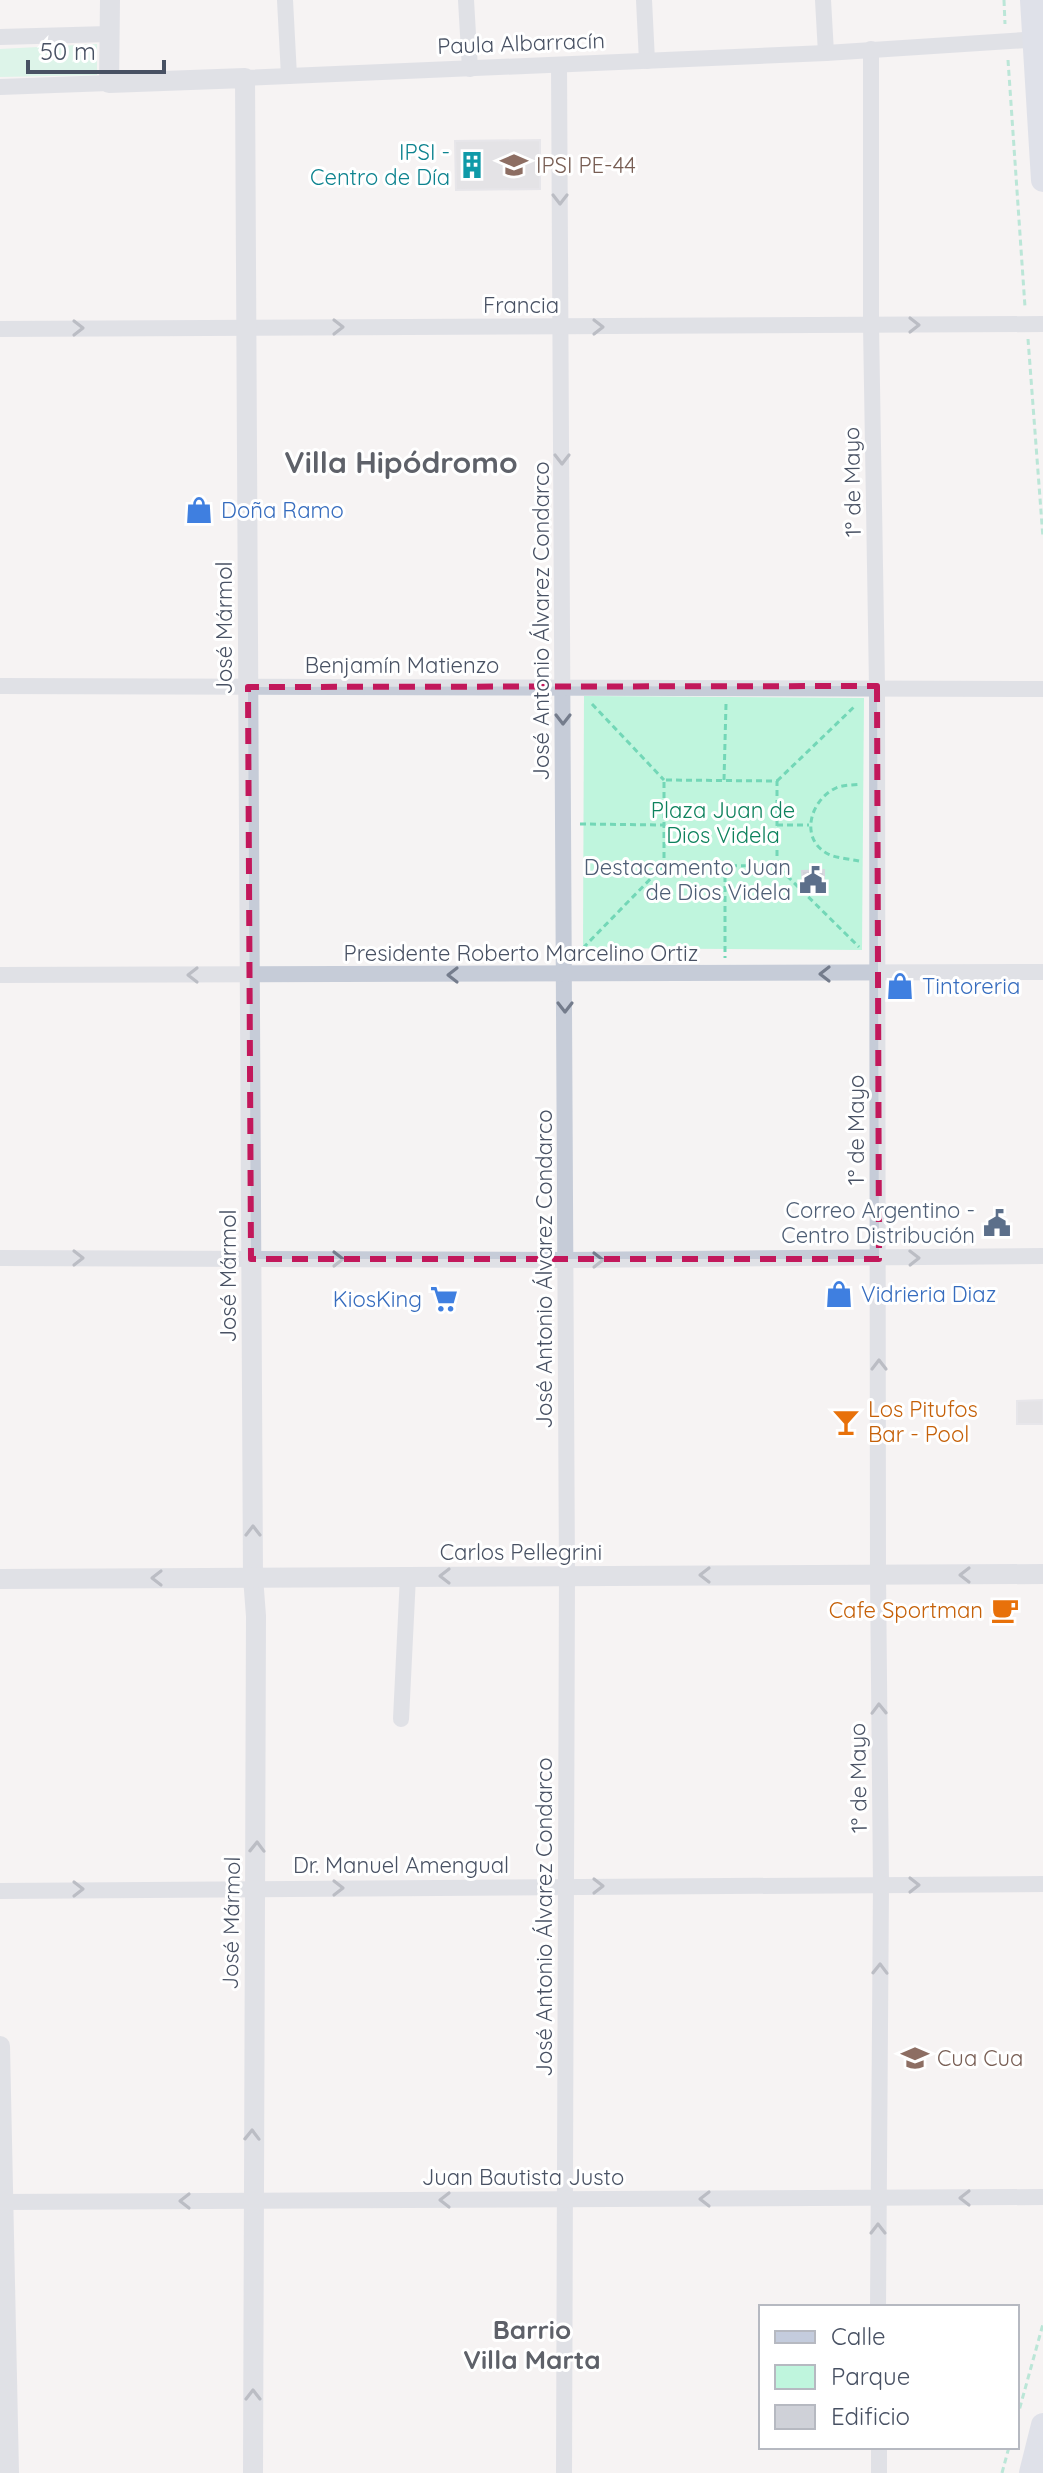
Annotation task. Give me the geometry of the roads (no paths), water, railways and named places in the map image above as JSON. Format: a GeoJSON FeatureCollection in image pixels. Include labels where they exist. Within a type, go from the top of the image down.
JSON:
{"type":"FeatureCollection","features":[{"type":"Feature","properties":{"kind":"main road"},"geometry":{"type":"LineString","coordinates":[[1032,0],[1038,38],[1043,180]]}},
{"type":"Feature","properties":{"kind":"main road"},"geometry":{"type":"LineString","coordinates":[[1031,2473],[1043,2425]]}},
{"type":"Feature","properties":{"kind":"street"},"geometry":{"type":"LineString","coordinates":[[109,83],[110,0]]}},
{"type":"Feature","properties":{"kind":"street"},"geometry":{"type":"LineString","coordinates":[[285,0],[289,76]]}},
{"type":"Feature","properties":{"kind":"street"},"geometry":{"type":"LineString","coordinates":[[466,0],[470,69]]}},
{"type":"Feature","properties":{"kind":"street"},"geometry":{"type":"LineString","coordinates":[[644,0],[647,61]]}},
{"type":"Feature","properties":{"kind":"street"},"geometry":{"type":"LineString","coordinates":[[823,0],[826,53]]}},
{"type":"Feature","properties":{"kind":"street"},"geometry":{"type":"LineString","coordinates":[[0,37],[109,34]]}},
{"type":"Feature","properties":{"kind":"street","name":"Paula Albarracín"},"geometry":{"type":"LineString","coordinates":[[0,87],[826,53],[1038,38]]}},
{"type":"Feature","properties":{"kind":"street","name":"1° de Mayo"},"geometry":{"type":"LineString","coordinates":[[871,49],[870,692],[877,974],[881,1885],[878,2305]]}},
{"type":"Feature","properties":{"kind":"street","name":"José Antonio Álvarez Condarco"},"geometry":{"type":"LineString","coordinates":[[559,65],[567,1576],[564,2473]]}},
{"type":"Feature","properties":{"kind":"street","name":"José Mármol"},"geometry":{"type":"LineString","coordinates":[[245,78],[257,1856],[252,2201],[253,2473]]}},
{"type":"Feature","properties":{"kind":"street","name":"Francia"},"geometry":{"type":"LineString","coordinates":[[0,329],[1035,324]]}},
{"type":"Feature","properties":{"kind":"street","name":"Benjamín Matienzo"},"geometry":{"type":"LineString","coordinates":[[0,686],[727,686],[870,692],[1043,689]]}},
{"type":"Feature","properties":{"kind":"street","name":"Presidente Roberto Marcelino Ortiz"},"geometry":{"type":"LineString","coordinates":[[0,975],[1043,972]]}},
{"type":"Feature","properties":{"kind":"street"},"geometry":{"type":"LineString","coordinates":[[0,1258],[566,1260],[1043,1256]]}},
{"type":"Feature","properties":{"kind":"street","name":"Carlos Pellegrini"},"geometry":{"type":"LineString","coordinates":[[0,1579],[1043,1574]]}},
{"type":"Feature","properties":{"kind":"street"},"geometry":{"type":"LineString","coordinates":[[401,1719],[408,1576]]}},
{"type":"Feature","properties":{"kind":"street","name":"Dr. Manuel Amengual"},"geometry":{"type":"LineString","coordinates":[[0,1891],[1043,1884]]}},
{"type":"Feature","properties":{"kind":"street"},"geometry":{"type":"LineString","coordinates":[[0,2046],[9,2473]]}},
{"type":"Feature","properties":{"kind":"street","name":"Juan Bautista Justo"},"geometry":{"type":"LineString","coordinates":[[3,2202],[1043,2197]]}},
{"type":"Feature","properties":{"kind":"street"},"geometry":{"type":"LineString","coordinates":[[879,2449],[879,2473]]}},
{"type":"Feature","properties":{"kind":"place","name":"IPSI - Centro de Día"},"geometry":{"type":"Point","coordinates":[472,165]}},
{"type":"Feature","properties":{"kind":"place","name":"IPSI PE-44"},"geometry":{"type":"Point","coordinates":[514,165]}},
{"type":"Feature","properties":{"kind":"place","name":"Doña Ramo"},"geometry":{"type":"Point","coordinates":[199,510]}},
{"type":"Feature","properties":{"kind":"place","name":"Destacamento Juan de Dios Videla"},"geometry":{"type":"Point","coordinates":[813,880]}},
{"type":"Feature","properties":{"kind":"place","name":"Tintoreria"},"geometry":{"type":"Point","coordinates":[900,986]}},
{"type":"Feature","properties":{"kind":"place","name":"Correo Argentino - Centro Distribución"},"geometry":{"type":"Point","coordinates":[997,1223]}},
{"type":"Feature","properties":{"kind":"place","name":"Vidrieria Diaz"},"geometry":{"type":"Point","coordinates":[839,1294]}},
{"type":"Feature","properties":{"kind":"place","name":"KiosKing"},"geometry":{"type":"Point","coordinates":[444,1299]}},
{"type":"Feature","properties":{"kind":"place","name":"Los Pitufos Bar - Pool"},"geometry":{"type":"Point","coordinates":[846,1422]}},
{"type":"Feature","properties":{"kind":"place","name":"Cafe Sportman"},"geometry":{"type":"Point","coordinates":[1005,1610]}},
{"type":"Feature","properties":{"kind":"place","name":"Cua Cua"},"geometry":{"type":"Point","coordinates":[915,2058]}},
{"type":"Feature","properties":{"kind":"district","name":"Villa Hipódromo"},"geometry":{"type":"Point","coordinates":[401,463]}},
{"type":"Feature","properties":{"kind":"district","name":"Barrio Villa Marta"},"geometry":{"type":"Point","coordinates":[532,2345]}},
{"type":"Feature","properties":{"kind":"park label","name":"Plaza Juan de Dios Videla"},"geometry":{"type":"Point","coordinates":[723,822]}}]}
